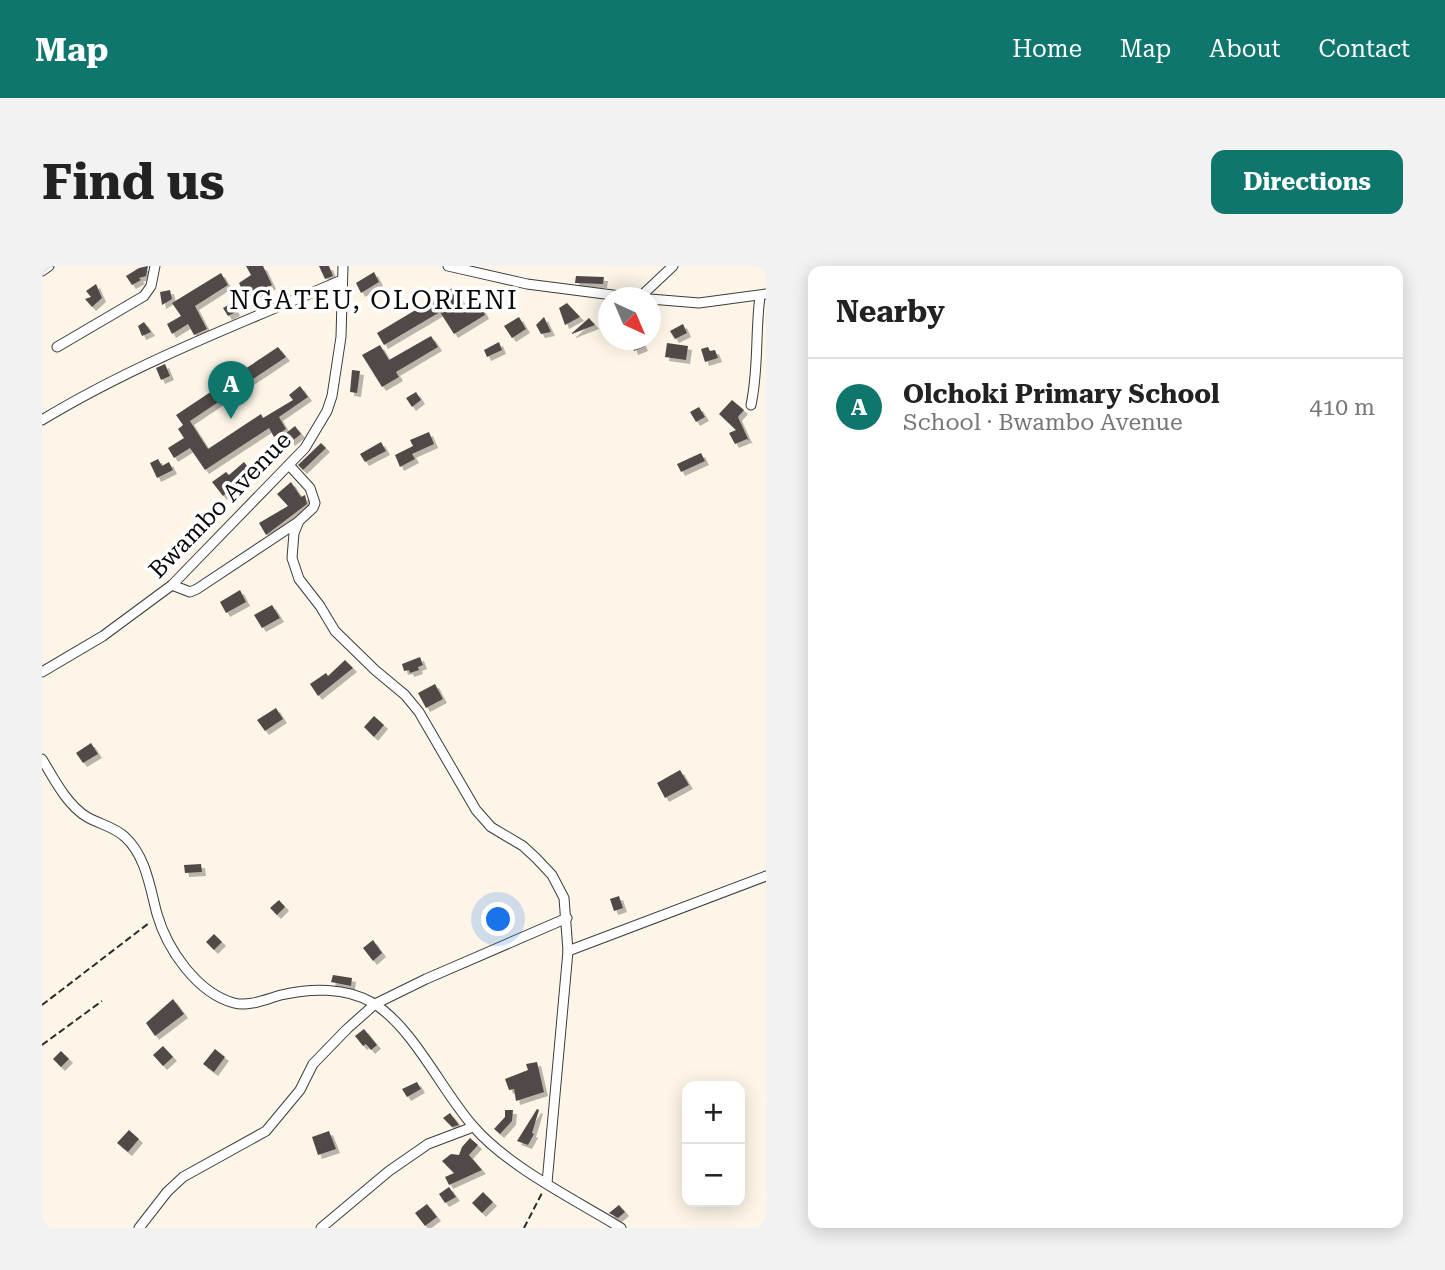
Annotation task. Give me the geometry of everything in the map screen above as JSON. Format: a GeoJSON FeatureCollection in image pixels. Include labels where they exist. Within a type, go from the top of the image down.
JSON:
{"type":"FeatureCollection","features":[{"type":"Feature","properties":{"kind":"street"},"geometry":{"type":"LineString","coordinates":[[42,271],[49,266]]}},
{"type":"Feature","properties":{"kind":"street"},"geometry":{"type":"LineString","coordinates":[[57,347],[144,296],[151,286],[155,266]]}},
{"type":"Feature","properties":{"kind":"street","name":"Bwambo Avenue"},"geometry":{"type":"LineString","coordinates":[[42,672],[103,636],[172,585],[289,465],[311,438],[327,411],[332,396],[341,337],[343,266]]}},
{"type":"Feature","properties":{"kind":"street"},"geometry":{"type":"LineString","coordinates":[[449,266],[527,284],[598,293]]}},
{"type":"Feature","properties":{"kind":"street"},"geometry":{"type":"LineString","coordinates":[[649,287],[673,266]]}},
{"type":"Feature","properties":{"kind":"street"},"geometry":{"type":"LineString","coordinates":[[42,420],[138,369],[342,280]]}},
{"type":"Feature","properties":{"kind":"street"},"geometry":{"type":"LineString","coordinates":[[661,300],[699,303],[763,295],[757,321],[757,378],[751,405]]}},
{"type":"Feature","properties":{"kind":"street"},"geometry":{"type":"LineString","coordinates":[[172,585],[190,592],[197,589],[299,521],[313,508],[314,495],[289,465]]}},
{"type":"Feature","properties":{"kind":"street"},"geometry":{"type":"LineString","coordinates":[[299,521],[292,544],[294,569],[320,606],[330,626],[414,705],[467,797],[482,817],[498,832],[530,851],[552,875],[564,898],[568,951],[547,1183]]}},
{"type":"Feature","properties":{"kind":"street"},"geometry":{"type":"LineString","coordinates":[[42,760],[74,806],[86,817],[125,836],[145,870],[158,916],[183,965],[208,990],[236,1004],[320,990],[360,996],[375,1004],[403,1030],[473,1127],[503,1154],[621,1228]]}},
{"type":"Feature","properties":{"kind":"street"},"geometry":{"type":"LineString","coordinates":[[568,951],[766,876]]}},
{"type":"Feature","properties":{"kind":"street"},"geometry":{"type":"LineString","coordinates":[[139,1228],[167,1192],[183,1177],[266,1131],[300,1090],[313,1064],[375,1004],[567,918]]}},
{"type":"Feature","properties":{"kind":"street"},"geometry":{"type":"LineString","coordinates":[[321,1228],[389,1171],[428,1144],[473,1127]]}},
{"type":"Feature","properties":{"kind":"path"},"geometry":{"type":"LineString","coordinates":[[42,1005],[158,916]]}},
{"type":"Feature","properties":{"kind":"path"},"geometry":{"type":"LineString","coordinates":[[42,1045],[102,1001]]}},
{"type":"Feature","properties":{"kind":"path"},"geometry":{"type":"LineString","coordinates":[[524,1228],[547,1183]]}},
{"type":"Feature","properties":{"kind":"building"},"geometry":{"type":"Polygon","coordinates":[[[148,266],[146,276],[139,278],[141,280],[132,285],[126,276],[148,266]]]}},
{"type":"Feature","properties":{"kind":"building"},"geometry":{"type":"Polygon","coordinates":[[[246,266],[263,266],[272,285],[246,298],[239,283],[251,275],[246,266]]]}},
{"type":"Feature","properties":{"kind":"building"},"geometry":{"type":"Polygon","coordinates":[[[319,266],[329,266],[333,276],[325,279],[319,266]]]}},
{"type":"Feature","properties":{"kind":"building"},"geometry":{"type":"Polygon","coordinates":[[[374,272],[379,282],[361,293],[356,283],[374,272]]]}},
{"type":"Feature","properties":{"kind":"building"},"geometry":{"type":"Polygon","coordinates":[[[221,273],[228,285],[195,306],[207,329],[194,335],[188,324],[172,334],[167,324],[181,316],[172,303],[221,273]]]}},
{"type":"Feature","properties":{"kind":"building"},"geometry":{"type":"Polygon","coordinates":[[[576,276],[604,277],[603,284],[575,283],[576,276]]]}},
{"type":"Feature","properties":{"kind":"building"},"geometry":{"type":"Polygon","coordinates":[[[96,284],[102,298],[92,307],[85,299],[91,297],[86,291],[96,284]]]}},
{"type":"Feature","properties":{"kind":"building"},"geometry":{"type":"Polygon","coordinates":[[[454,287],[466,309],[478,301],[485,315],[454,334],[440,312],[384,345],[377,333],[454,287]]]}},
{"type":"Feature","properties":{"kind":"building"},"geometry":{"type":"Polygon","coordinates":[[[170,290],[172,299],[162,305],[160,292],[170,290]]]}},
{"type":"Feature","properties":{"kind":"building"},"geometry":{"type":"Polygon","coordinates":[[[232,303],[236,312],[228,316],[223,308],[232,303]]]}},
{"type":"Feature","properties":{"kind":"building"},"geometry":{"type":"Polygon","coordinates":[[[567,303],[580,317],[565,325],[559,308],[567,303]]]}},
{"type":"Feature","properties":{"kind":"building"},"geometry":{"type":"Polygon","coordinates":[[[519,317],[526,329],[512,338],[504,326],[519,317]]]}},
{"type":"Feature","properties":{"kind":"building"},"geometry":{"type":"Polygon","coordinates":[[[544,317],[551,332],[541,334],[536,325],[544,317]]]}},
{"type":"Feature","properties":{"kind":"building"},"geometry":{"type":"Polygon","coordinates":[[[589,318],[595,325],[572,334],[572,333],[589,318]]]}},
{"type":"Feature","properties":{"kind":"building"},"geometry":{"type":"Polygon","coordinates":[[[144,322],[151,332],[142,336],[138,326],[144,322]]]}},
{"type":"Feature","properties":{"kind":"building"},"geometry":{"type":"Polygon","coordinates":[[[683,324],[687,333],[675,339],[670,331],[683,324]]]}},
{"type":"Feature","properties":{"kind":"building"},"geometry":{"type":"Polygon","coordinates":[[[431,336],[438,347],[396,372],[399,377],[382,387],[362,355],[380,345],[389,360],[431,336]]]}},
{"type":"Feature","properties":{"kind":"building"},"geometry":{"type":"Polygon","coordinates":[[[499,342],[502,350],[487,357],[484,350],[499,342]]]}},
{"type":"Feature","properties":{"kind":"building"},"geometry":{"type":"Polygon","coordinates":[[[667,343],[688,346],[686,360],[665,357],[667,343]]]}},
{"type":"Feature","properties":{"kind":"building"},"geometry":{"type":"Polygon","coordinates":[[[278,347],[286,357],[190,421],[208,449],[261,414],[263,418],[293,400],[289,395],[300,386],[308,397],[279,417],[286,429],[274,437],[269,428],[205,470],[190,448],[174,458],[168,448],[184,438],[178,429],[183,425],[176,415],[278,347]]]}},
{"type":"Feature","properties":{"kind":"building"},"geometry":{"type":"Polygon","coordinates":[[[708,347],[710,351],[715,350],[718,358],[705,362],[701,349],[708,347]]]}},
{"type":"Feature","properties":{"kind":"building"},"geometry":{"type":"Polygon","coordinates":[[[165,364],[170,376],[161,380],[156,368],[165,364]]]}},
{"type":"Feature","properties":{"kind":"building"},"geometry":{"type":"Polygon","coordinates":[[[352,370],[360,371],[357,393],[350,392],[352,370]]]}},
{"type":"Feature","properties":{"kind":"building"},"geometry":{"type":"Polygon","coordinates":[[[416,392],[421,400],[412,407],[406,398],[416,392]]]}},
{"type":"Feature","properties":{"kind":"building"},"geometry":{"type":"Polygon","coordinates":[[[732,400],[744,410],[738,417],[749,441],[747,439],[735,444],[729,433],[736,430],[719,414],[732,400]]]}},
{"type":"Feature","properties":{"kind":"building"},"geometry":{"type":"Polygon","coordinates":[[[699,407],[705,417],[696,422],[690,412],[699,407]]]}},
{"type":"Feature","properties":{"kind":"building"},"geometry":{"type":"Polygon","coordinates":[[[295,426],[301,434],[291,442],[285,434],[295,426]]]}},
{"type":"Feature","properties":{"kind":"building"},"geometry":{"type":"Polygon","coordinates":[[[429,432],[434,444],[412,454],[415,459],[400,467],[395,455],[413,446],[410,440],[429,432]]]}},
{"type":"Feature","properties":{"kind":"building"},"geometry":{"type":"Polygon","coordinates":[[[381,442],[386,451],[365,462],[360,454],[381,442]]]}},
{"type":"Feature","properties":{"kind":"building"},"geometry":{"type":"Polygon","coordinates":[[[321,443],[326,448],[303,470],[298,465],[321,443]]]}},
{"type":"Feature","properties":{"kind":"building"},"geometry":{"type":"Polygon","coordinates":[[[701,453],[705,461],[681,472],[677,464],[701,453]]]}},
{"type":"Feature","properties":{"kind":"building"},"geometry":{"type":"Polygon","coordinates":[[[158,459],[162,466],[169,462],[173,470],[157,478],[150,463],[158,459]]]}},
{"type":"Feature","properties":{"kind":"building"},"geometry":{"type":"Polygon","coordinates":[[[244,462],[251,471],[223,496],[212,482],[226,472],[229,475],[244,462]]]}},
{"type":"Feature","properties":{"kind":"building"},"geometry":{"type":"Polygon","coordinates":[[[291,482],[301,497],[305,495],[307,504],[266,535],[259,523],[288,506],[277,494],[291,482]]]}},
{"type":"Feature","properties":{"kind":"building"},"geometry":{"type":"Polygon","coordinates":[[[240,590],[246,602],[226,613],[220,602],[240,590]]]}},
{"type":"Feature","properties":{"kind":"building"},"geometry":{"type":"Polygon","coordinates":[[[272,605],[280,618],[262,628],[254,615],[272,605]]]}},
{"type":"Feature","properties":{"kind":"building"},"geometry":{"type":"Polygon","coordinates":[[[420,657],[423,665],[418,667],[419,670],[410,673],[409,670],[404,671],[402,664],[420,657]]]}},
{"type":"Feature","properties":{"kind":"building"},"geometry":{"type":"Polygon","coordinates":[[[345,660],[353,668],[318,696],[310,684],[326,673],[328,676],[345,660]]]}},
{"type":"Feature","properties":{"kind":"building"},"geometry":{"type":"Polygon","coordinates":[[[435,684],[443,699],[426,708],[418,693],[435,684]]]}},
{"type":"Feature","properties":{"kind":"building"},"geometry":{"type":"Polygon","coordinates":[[[276,708],[283,719],[265,731],[257,720],[276,708]]]}},
{"type":"Feature","properties":{"kind":"building"},"geometry":{"type":"Polygon","coordinates":[[[374,716],[384,725],[374,737],[364,727],[374,716]]]}},
{"type":"Feature","properties":{"kind":"building"},"geometry":{"type":"Polygon","coordinates":[[[91,743],[98,754],[83,763],[76,753],[91,743]]]}},
{"type":"Feature","properties":{"kind":"building"},"geometry":{"type":"Polygon","coordinates":[[[680,770],[689,785],[665,798],[657,783],[680,770]]]}},
{"type":"Feature","properties":{"kind":"building"},"geometry":{"type":"Polygon","coordinates":[[[201,864],[202,872],[185,873],[184,865],[201,864]]]}},
{"type":"Feature","properties":{"kind":"building"},"geometry":{"type":"Polygon","coordinates":[[[619,896],[623,908],[614,911],[610,899],[619,896]]]}},
{"type":"Feature","properties":{"kind":"building"},"geometry":{"type":"Polygon","coordinates":[[[279,900],[285,907],[277,915],[270,908],[279,900]]]}},
{"type":"Feature","properties":{"kind":"building"},"geometry":{"type":"Polygon","coordinates":[[[214,934],[222,942],[214,950],[206,942],[214,934]]]}},
{"type":"Feature","properties":{"kind":"building"},"geometry":{"type":"Polygon","coordinates":[[[373,940],[382,953],[373,961],[363,948],[373,940]]]}},
{"type":"Feature","properties":{"kind":"building"},"geometry":{"type":"Polygon","coordinates":[[[333,975],[352,978],[351,986],[331,982],[333,975]]]}},
{"type":"Feature","properties":{"kind":"building"},"geometry":{"type":"Polygon","coordinates":[[[173,999],[184,1014],[155,1036],[146,1023],[173,999]]]}},
{"type":"Feature","properties":{"kind":"building"},"geometry":{"type":"Polygon","coordinates":[[[364,1029],[377,1045],[371,1050],[366,1044],[363,1046],[355,1036],[364,1029]]]}},
{"type":"Feature","properties":{"kind":"building"},"geometry":{"type":"Polygon","coordinates":[[[163,1046],[173,1057],[163,1066],[153,1055],[163,1046]]]}},
{"type":"Feature","properties":{"kind":"building"},"geometry":{"type":"Polygon","coordinates":[[[215,1049],[225,1057],[214,1072],[203,1064],[215,1049]]]}},
{"type":"Feature","properties":{"kind":"building"},"geometry":{"type":"Polygon","coordinates":[[[61,1051],[69,1059],[61,1067],[53,1059],[61,1051]]]}},
{"type":"Feature","properties":{"kind":"building"},"geometry":{"type":"Polygon","coordinates":[[[537,1062],[544,1092],[516,1101],[514,1089],[509,1090],[505,1079],[528,1070],[526,1064],[537,1062]]]}},
{"type":"Feature","properties":{"kind":"building"},"geometry":{"type":"Polygon","coordinates":[[[417,1082],[421,1089],[407,1097],[402,1089],[417,1082]]]}},
{"type":"Feature","properties":{"kind":"building"},"geometry":{"type":"Polygon","coordinates":[[[537,1109],[539,1110],[532,1133],[534,1134],[528,1145],[517,1141],[537,1109]]]}},
{"type":"Feature","properties":{"kind":"building"},"geometry":{"type":"Polygon","coordinates":[[[505,1110],[513,1110],[512,1121],[500,1134],[494,1129],[505,1117],[505,1110]]]}},
{"type":"Feature","properties":{"kind":"building"},"geometry":{"type":"Polygon","coordinates":[[[450,1113],[459,1125],[452,1127],[443,1118],[450,1113]]]}},
{"type":"Feature","properties":{"kind":"building"},"geometry":{"type":"Polygon","coordinates":[[[129,1130],[139,1139],[128,1152],[117,1143],[129,1130]]]}},
{"type":"Feature","properties":{"kind":"building"},"geometry":{"type":"Polygon","coordinates":[[[329,1131],[336,1149],[318,1155],[312,1137],[329,1131]]]}},
{"type":"Feature","properties":{"kind":"building"},"geometry":{"type":"Polygon","coordinates":[[[470,1138],[478,1145],[469,1155],[482,1170],[449,1185],[445,1177],[454,1173],[442,1161],[451,1154],[459,1155],[470,1138]]]}},
{"type":"Feature","properties":{"kind":"building"},"geometry":{"type":"Polygon","coordinates":[[[449,1187],[456,1197],[445,1203],[439,1194],[449,1187]]]}},
{"type":"Feature","properties":{"kind":"building"},"geometry":{"type":"Polygon","coordinates":[[[483,1192],[493,1202],[482,1213],[472,1203],[483,1192]]]}},
{"type":"Feature","properties":{"kind":"building"},"geometry":{"type":"Polygon","coordinates":[[[427,1204],[437,1217],[425,1226],[415,1213],[427,1204]]]}},
{"type":"Feature","properties":{"kind":"building"},"geometry":{"type":"Polygon","coordinates":[[[619,1205],[625,1212],[618,1218],[609,1213],[619,1205]]]}},
{"type":"Feature","properties":{"kind":"place","name":"Olchoki Primary School"},"geometry":{"type":"Point","coordinates":[231,419]}},
{"type":"Feature","properties":{"kind":"district","name":"NGATEU, OLORIENI"},"geometry":{"type":"Point","coordinates":[374,300]}}]}
